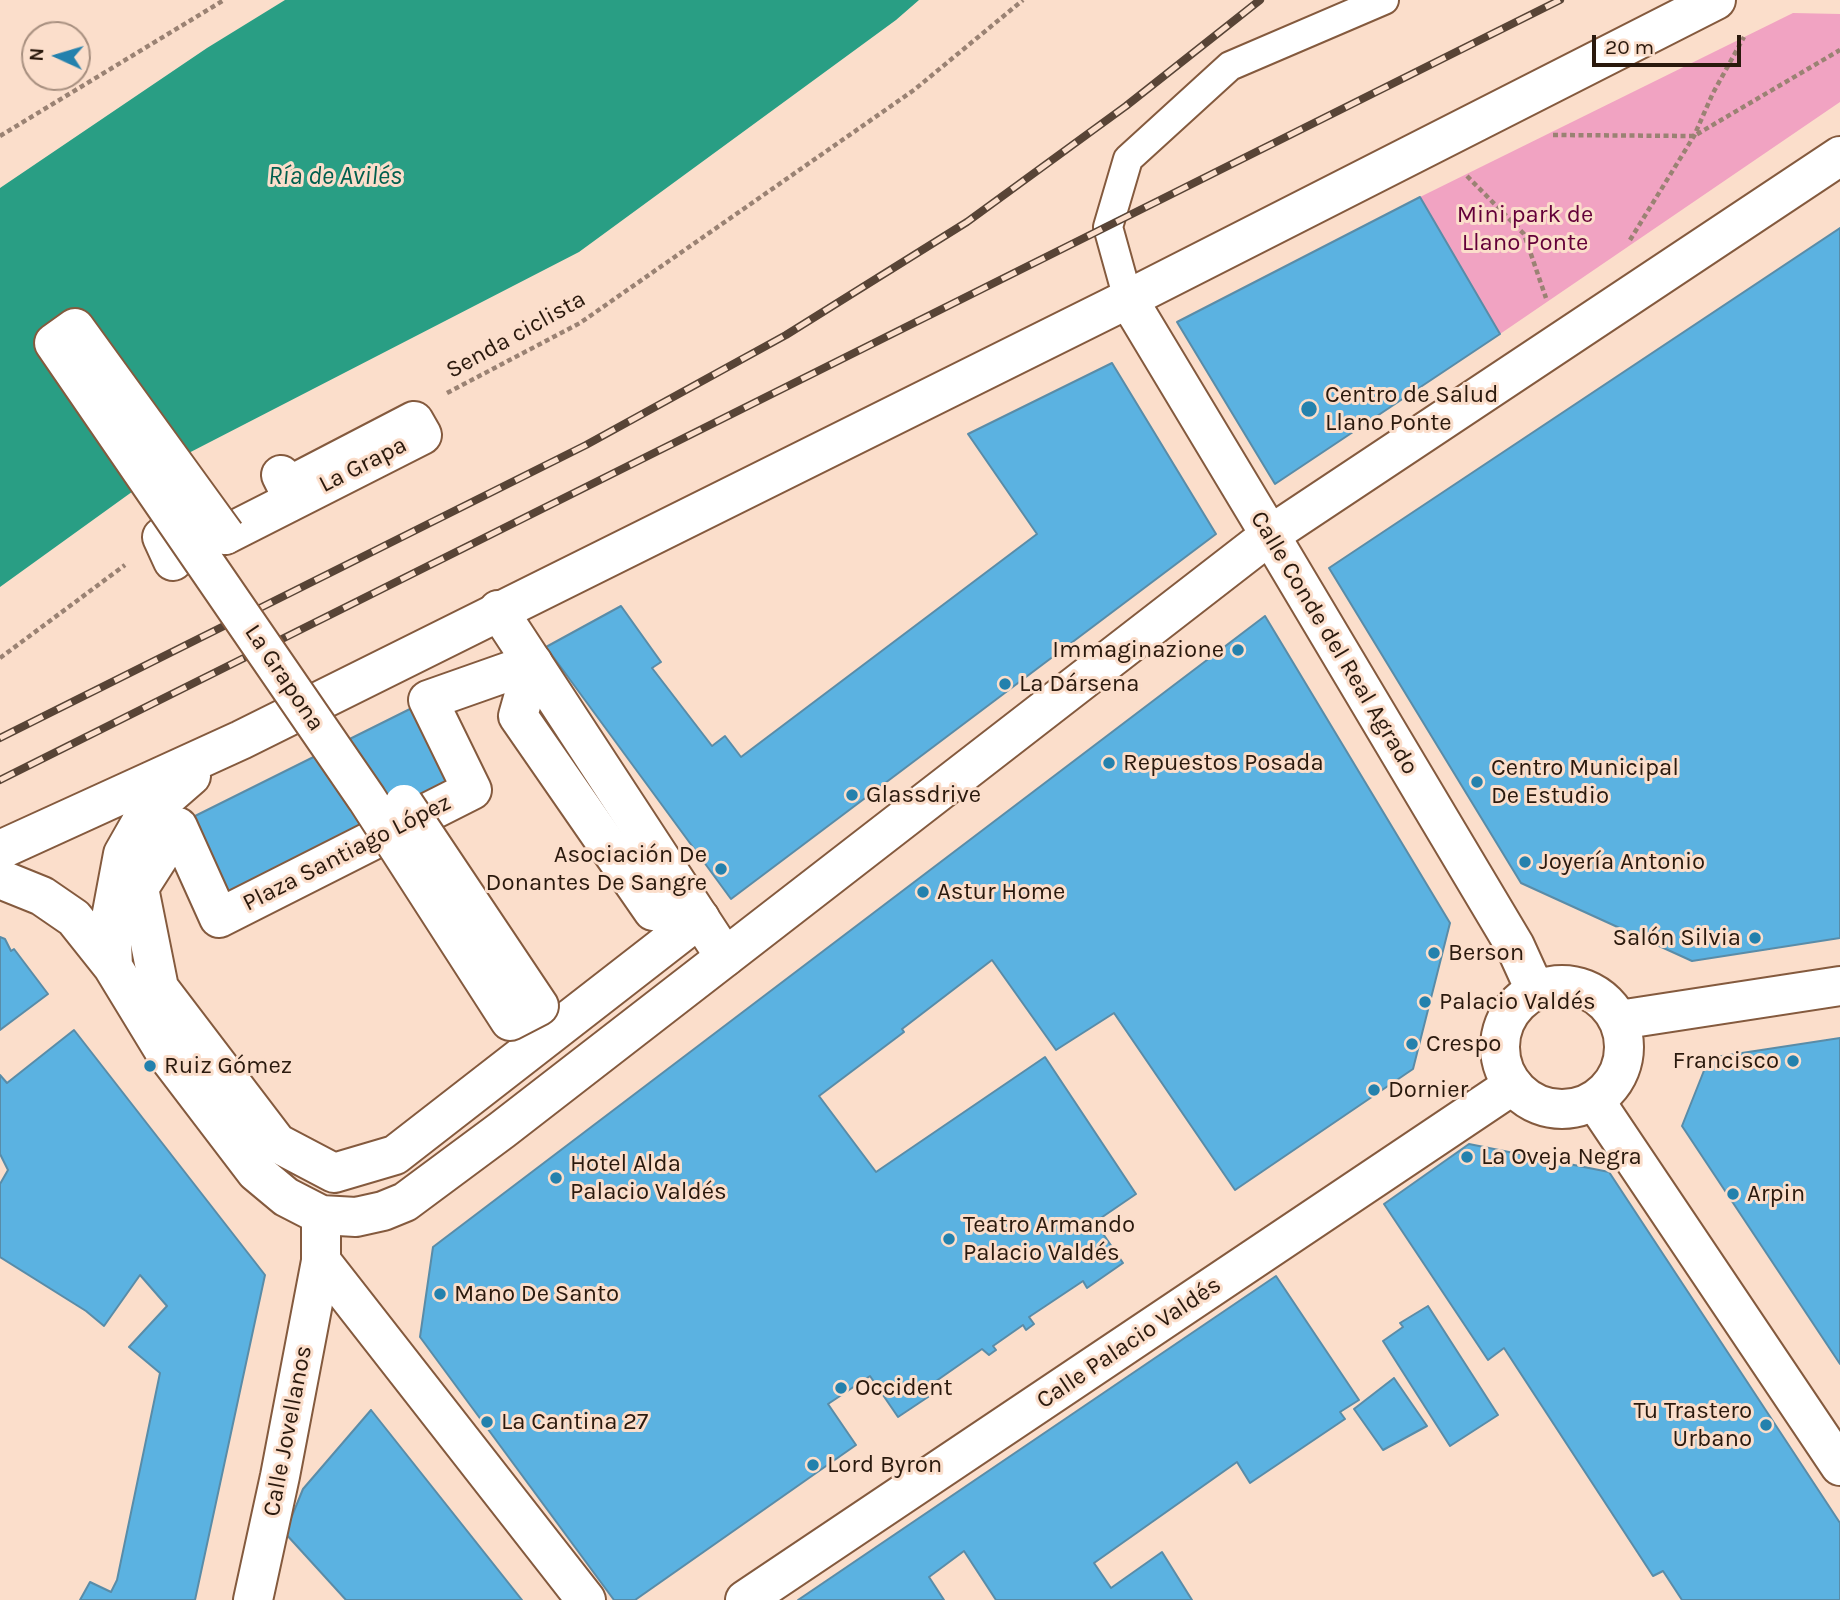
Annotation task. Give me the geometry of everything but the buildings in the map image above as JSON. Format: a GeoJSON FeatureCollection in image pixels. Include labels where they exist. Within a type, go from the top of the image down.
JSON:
{"type":"FeatureCollection","features":[{"type":"Feature","properties":{"kind":"street"},"geometry":{"type":"LineString","coordinates":[[0,850],[241,740],[1128,299],[1716,0]]}},
{"type":"Feature","properties":{"kind":"street"},"geometry":{"type":"LineString","coordinates":[[0,879],[41,896],[74,918],[113,967],[166,1054],[256,1172],[286,1197],[321,1216],[356,1217],[383,1211],[405,1202],[502,1130],[1270,536],[1840,156]]}},
{"type":"Feature","properties":{"kind":"street","name":"Calle Conde del Real Agrado"},"geometry":{"type":"LineString","coordinates":[[1128,299],[1515,946],[1535,990]]}},
{"type":"Feature","properties":{"kind":"street","name":"La Grapona"},"geometry":{"type":"LineString","coordinates":[[225,535],[75,328],[54,343],[367,799],[510,1021],[539,1006],[397,808]]}},
{"type":"Feature","properties":{"kind":"street","name":"La Grapa"},"geometry":{"type":"LineString","coordinates":[[225,535],[422,435],[414,421],[287,486],[281,475]]}},
{"type":"Feature","properties":{"kind":"street"},"geometry":{"type":"LineString","coordinates":[[499,610],[725,957]]}},
{"type":"Feature","properties":{"kind":"street","name":"Plaza Santiago López"},"geometry":{"type":"LineString","coordinates":[[533,663],[428,701],[472,790],[219,918],[178,827],[139,888],[159,988],[277,1143],[334,1173],[395,1155],[700,918]]}},
{"type":"Feature","properties":{"kind":"street"},"geometry":{"type":"LineString","coordinates":[[113,967],[111,919],[123,854],[144,817],[177,786],[241,740]]}},
{"type":"Feature","properties":{"kind":"street"},"geometry":{"type":"LineString","coordinates":[[1555,985],[1575,985],[1593,991],[1608,1004],[1619,1020],[1625,1038],[1622,1065],[1609,1089],[1595,1101],[1581,1107],[1551,1109],[1523,1096],[1513,1085],[1503,1064],[1500,1040],[1504,1024],[1512,1010],[1535,990],[1555,985]]}},
{"type":"Feature","properties":{"kind":"street"},"geometry":{"type":"LineString","coordinates":[[1619,1020],[1840,986]]}},
{"type":"Feature","properties":{"kind":"street","name":"Calle Palacio Valdés"},"geometry":{"type":"LineString","coordinates":[[745,1600],[1513,1085]]}},
{"type":"Feature","properties":{"kind":"street"},"geometry":{"type":"LineString","coordinates":[[1595,1101],[1840,1465]]}},
{"type":"Feature","properties":{"kind":"street","name":"Calle Jovellanos"},"geometry":{"type":"LineString","coordinates":[[253,1600],[321,1261],[321,1216]]}},
{"type":"Feature","properties":{"kind":"street"},"geometry":{"type":"LineString","coordinates":[[321,1261],[586,1600]]}},
{"type":"Feature","properties":{"kind":"lane"},"geometry":{"type":"LineString","coordinates":[[1128,299],[1108,227],[1128,159],[1230,66],[1384,0]]}},
{"type":"Feature","properties":{"kind":"path"},"geometry":{"type":"LineString","coordinates":[[0,136],[224,0]]}},
{"type":"Feature","properties":{"kind":"path","name":"Senda ciclista"},"geometry":{"type":"LineString","coordinates":[[443,395],[580,323],[914,90],[1023,0]]}},
{"type":"Feature","properties":{"kind":"path"},"geometry":{"type":"LineString","coordinates":[[1694,136],[1713,93],[1746,35]]}},
{"type":"Feature","properties":{"kind":"path"},"geometry":{"type":"LineString","coordinates":[[1547,135],[1694,136],[1840,50]]}},
{"type":"Feature","properties":{"kind":"path"},"geometry":{"type":"LineString","coordinates":[[1434,144],[1524,234],[1562,342]]}},
{"type":"Feature","properties":{"kind":"path"},"geometry":{"type":"LineString","coordinates":[[0,658],[168,549]]}},
{"type":"Feature","properties":{"kind":"green space","name":"Mini park de Llano Ponte"},"geometry":{"type":"Polygon","coordinates":[[[1793,13],[1840,14],[1840,102],[1500,334],[1420,197],[1793,13]]]}},
{"type":"Feature","properties":{"kind":"water","name":"Ría de Avilés"},"geometry":{"type":"Polygon","coordinates":[[[285,0],[919,0],[896,20],[579,252],[179,458],[0,587],[0,188],[207,48],[285,0]]]}},
{"type":"Feature","properties":{"kind":"railway"},"geometry":{"type":"LineString","coordinates":[[0,738],[586,445],[786,335],[967,222],[1126,106],[1260,0]]}},
{"type":"Feature","properties":{"kind":"railway"},"geometry":{"type":"LineString","coordinates":[[0,780],[1560,0]]}},
{"type":"Feature","properties":{"kind":"place","name":"Centro de Salud Llano Ponte"},"geometry":{"type":"Point","coordinates":[1309,409]}},
{"type":"Feature","properties":{"kind":"place","name":"Immaginazione"},"geometry":{"type":"Point","coordinates":[1238,650]}},
{"type":"Feature","properties":{"kind":"place","name":"La Dársena"},"geometry":{"type":"Point","coordinates":[1005,684]}},
{"type":"Feature","properties":{"kind":"place","name":"Repuestos Posada"},"geometry":{"type":"Point","coordinates":[1109,763]}},
{"type":"Feature","properties":{"kind":"place","name":"Centro Municipal De Estudio"},"geometry":{"type":"Point","coordinates":[1477,782]}},
{"type":"Feature","properties":{"kind":"place","name":"Glassdrive"},"geometry":{"type":"Point","coordinates":[852,795]}},
{"type":"Feature","properties":{"kind":"place","name":"Joyería Antonio"},"geometry":{"type":"Point","coordinates":[1525,862]}},
{"type":"Feature","properties":{"kind":"place","name":"Asociación De Donantes De Sangre"},"geometry":{"type":"Point","coordinates":[721,869]}},
{"type":"Feature","properties":{"kind":"place","name":"Astur Home"},"geometry":{"type":"Point","coordinates":[923,892]}},
{"type":"Feature","properties":{"kind":"place","name":"Salón Silvia"},"geometry":{"type":"Point","coordinates":[1755,938]}},
{"type":"Feature","properties":{"kind":"place","name":"Berson"},"geometry":{"type":"Point","coordinates":[1434,953]}},
{"type":"Feature","properties":{"kind":"place","name":"Palacio Valdés"},"geometry":{"type":"Point","coordinates":[1425,1002]}},
{"type":"Feature","properties":{"kind":"place","name":"Crespo"},"geometry":{"type":"Point","coordinates":[1412,1044]}},
{"type":"Feature","properties":{"kind":"place","name":"Francisco"},"geometry":{"type":"Point","coordinates":[1793,1061]}},
{"type":"Feature","properties":{"kind":"place","name":"Ruiz Gómez"},"geometry":{"type":"Point","coordinates":[150,1066]}},
{"type":"Feature","properties":{"kind":"place","name":"Dornier"},"geometry":{"type":"Point","coordinates":[1374,1090]}},
{"type":"Feature","properties":{"kind":"place","name":"La Oveja Negra"},"geometry":{"type":"Point","coordinates":[1467,1157]}},
{"type":"Feature","properties":{"kind":"place","name":"Hotel Alda Palacio Valdés"},"geometry":{"type":"Point","coordinates":[556,1178]}},
{"type":"Feature","properties":{"kind":"place","name":"Arpin"},"geometry":{"type":"Point","coordinates":[1733,1194]}},
{"type":"Feature","properties":{"kind":"place","name":"Teatro Armando Palacio Valdés"},"geometry":{"type":"Point","coordinates":[949,1239]}},
{"type":"Feature","properties":{"kind":"place","name":"Mano De Santo"},"geometry":{"type":"Point","coordinates":[440,1294]}},
{"type":"Feature","properties":{"kind":"place","name":"Occident"},"geometry":{"type":"Point","coordinates":[841,1388]}},
{"type":"Feature","properties":{"kind":"place","name":"La Cantina 27"},"geometry":{"type":"Point","coordinates":[487,1422]}},
{"type":"Feature","properties":{"kind":"place","name":"Tu Trastero Urbano"},"geometry":{"type":"Point","coordinates":[1766,1425]}},
{"type":"Feature","properties":{"kind":"place","name":"Lord Byron"},"geometry":{"type":"Point","coordinates":[813,1465]}}]}
